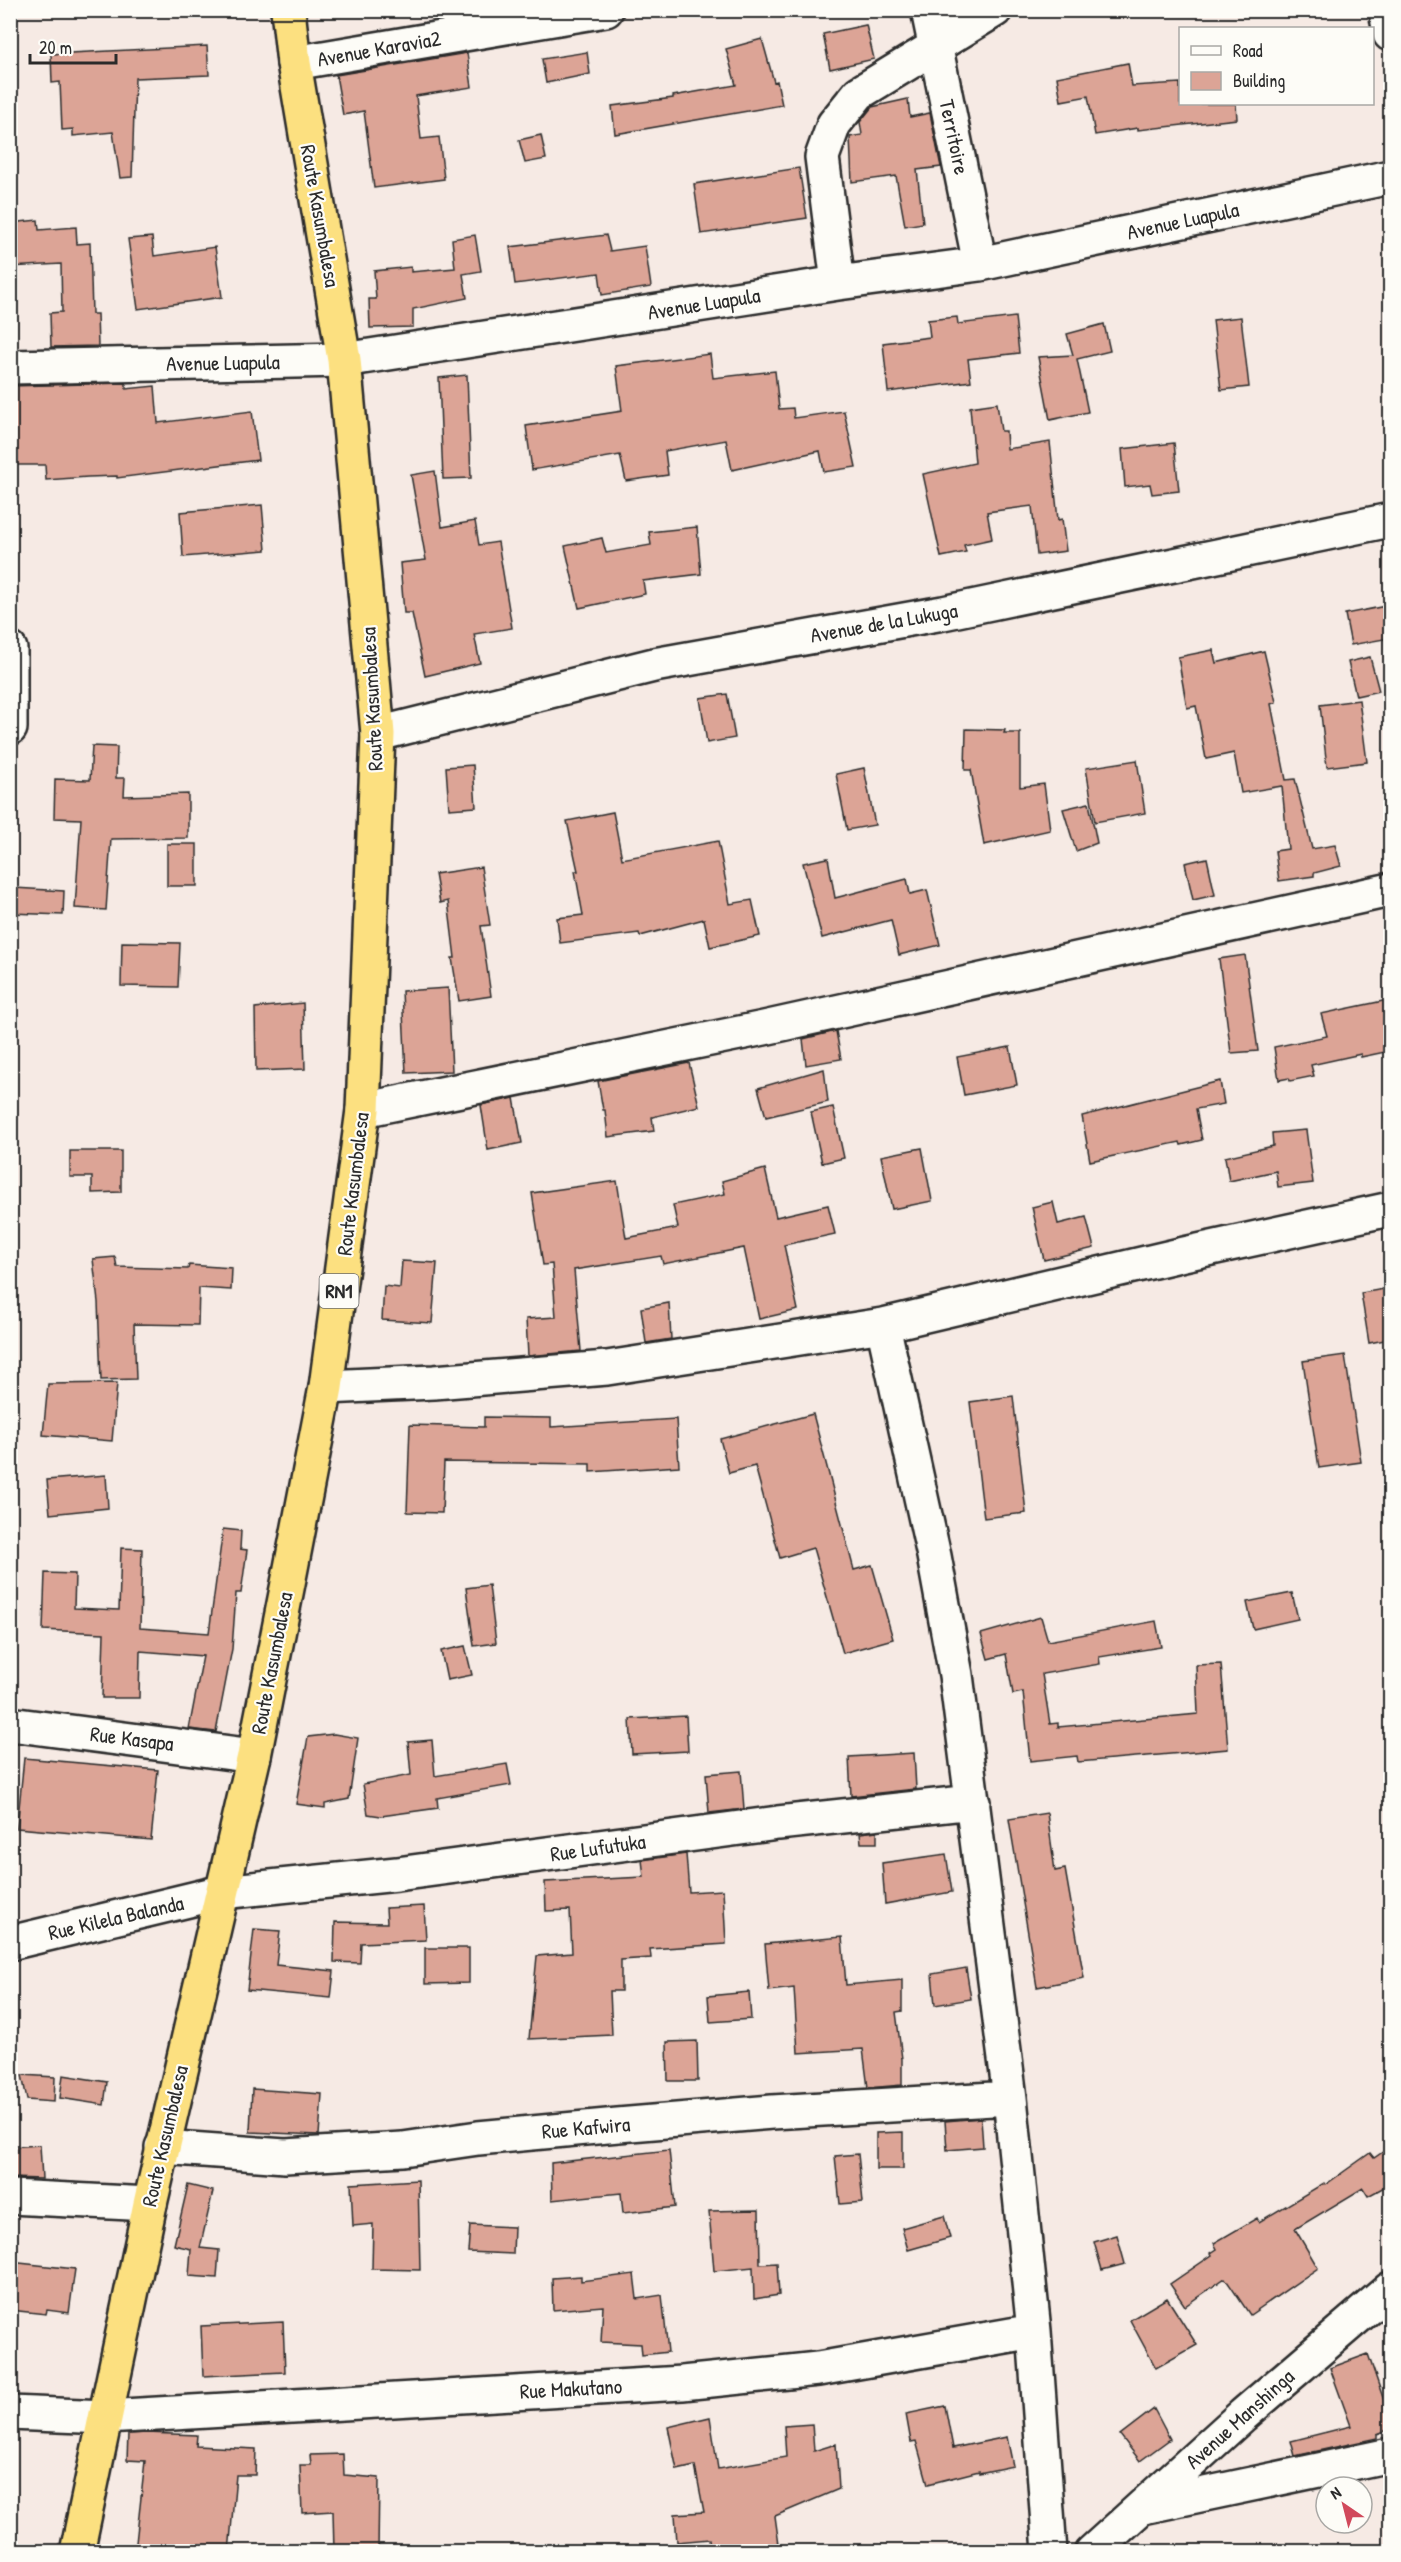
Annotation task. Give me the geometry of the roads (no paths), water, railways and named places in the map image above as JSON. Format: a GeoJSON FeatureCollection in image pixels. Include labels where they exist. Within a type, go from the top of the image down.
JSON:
{"type":"FeatureCollection","features":[{"type":"Feature","properties":{"kind":"highway","name":"Route Kasumbalesa"},"geometry":{"type":"LineString","coordinates":[[77,2552],[162,2147],[254,1756],[326,1387],[363,1110],[378,734],[344,360],[294,63],[288,10]]}},
{"type":"Feature","properties":{"kind":"street","name":"Avenue Karavia2"},"geometry":{"type":"LineString","coordinates":[[294,63],[606,10]]}},
{"type":"Feature","properties":{"kind":"street","name":"Territoire"},"geometry":{"type":"LineString","coordinates":[[928,10],[980,264]]}},
{"type":"Feature","properties":{"kind":"street"},"geometry":{"type":"LineString","coordinates":[[838,283],[822,158],[834,124],[859,93],[995,10]]}},
{"type":"Feature","properties":{"kind":"street"},"geometry":{"type":"LineString","coordinates":[[1386,10],[1390,34]]}},
{"type":"Feature","properties":{"kind":"street","name":"Avenue Luapula"},"geometry":{"type":"LineString","coordinates":[[10,367],[344,360],[838,283],[980,264],[1390,177]]}},
{"type":"Feature","properties":{"kind":"street","name":"Avenue de la Lukuga"},"geometry":{"type":"LineString","coordinates":[[378,734],[654,665],[943,613],[1390,520]]}},
{"type":"Feature","properties":{"kind":"street"},"geometry":{"type":"LineString","coordinates":[[10,649],[10,728]]}},
{"type":"Feature","properties":{"kind":"street"},"geometry":{"type":"LineString","coordinates":[[363,1110],[764,1028],[1390,890]]}},
{"type":"Feature","properties":{"kind":"street"},"geometry":{"type":"LineString","coordinates":[[326,1387],[434,1382],[608,1368],[883,1325],[1184,1254],[1390,1209]]}},
{"type":"Feature","properties":{"kind":"street"},"geometry":{"type":"LineString","coordinates":[[883,1325],[934,1556],[956,1675],[1010,2098],[1034,2331],[1050,2552]]}},
{"type":"Feature","properties":{"kind":"street","name":"Rue Kasapa"},"geometry":{"type":"LineString","coordinates":[[10,1724],[254,1756]]}},
{"type":"Feature","properties":{"kind":"street","name":"Rue Lufutuka"},"geometry":{"type":"LineString","coordinates":[[222,1892],[408,1873],[778,1822],[973,1802]]}},
{"type":"Feature","properties":{"kind":"street","name":"Rue Kilela Balanda"},"geometry":{"type":"LineString","coordinates":[[10,1943],[222,1892]]}},
{"type":"Feature","properties":{"kind":"street","name":"Rue Kafwira"},"geometry":{"type":"LineString","coordinates":[[162,2147],[285,2156],[403,2149],[513,2135],[736,2115],[1010,2098]]}},
{"type":"Feature","properties":{"kind":"street"},"geometry":{"type":"LineString","coordinates":[[10,2198],[150,2204]]}},
{"type":"Feature","properties":{"kind":"street","name":"Avenue Manshinga"},"geometry":{"type":"LineString","coordinates":[[1092,2552],[1243,2415],[1390,2289]]}},
{"type":"Feature","properties":{"kind":"street","name":"Rue Makutano"},"geometry":{"type":"LineString","coordinates":[[10,2413],[106,2417],[682,2383],[818,2369],[1034,2331]]}},
{"type":"Feature","properties":{"kind":"street"},"geometry":{"type":"LineString","coordinates":[[1141,2508],[1390,2455]]}}]}
